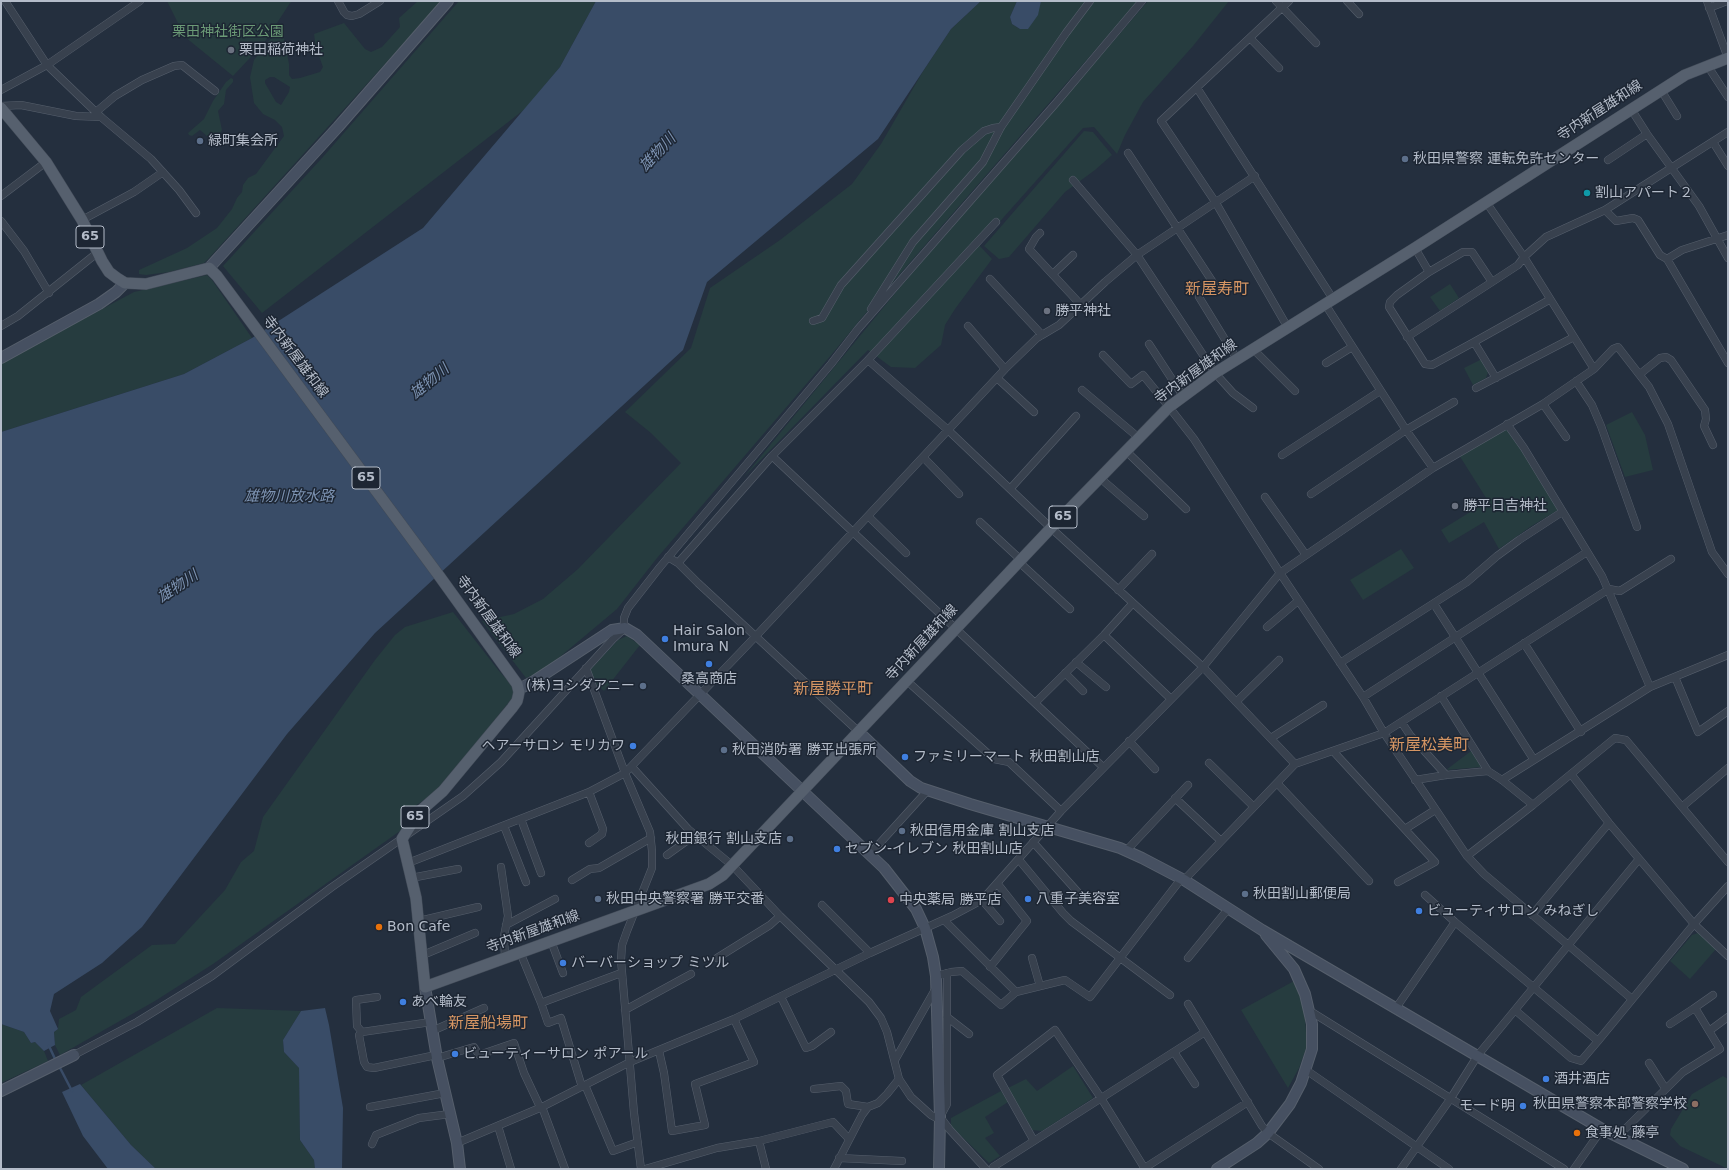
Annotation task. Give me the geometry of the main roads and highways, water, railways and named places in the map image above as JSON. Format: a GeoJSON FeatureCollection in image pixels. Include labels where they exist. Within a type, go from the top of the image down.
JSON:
{"type":"FeatureCollection","features":[{"type":"Feature","properties":{"kind":"main road","name":"寺内新屋雄和線"},"geometry":{"type":"LineString","coordinates":[[1,107],[46,162],[82,220],[109,272],[125,283],[146,284],[209,268],[217,276],[517,683],[517,701],[512,708],[443,791],[418,813],[402,839],[416,898],[423,955],[425,987],[709,884],[723,875],[1051,528],[1169,407],[1215,373],[1415,248],[1685,75],[1728,58]]}},
{"type":"Feature","properties":{"kind":"water","name":"雄物川放水路"},"geometry":{"type":"Polygon","coordinates":[[[596,1],[981,1],[951,29],[878,139],[707,282],[683,350],[375,633],[287,734],[142,927],[102,963],[54,994],[50,1011],[58,1029],[54,1032],[55,1045],[44,1051],[35,1042],[31,1043],[24,1032],[1,1024],[1,432],[184,374],[252,338],[423,228],[560,67],[596,1]]]}},
{"type":"Feature","properties":{"kind":"water"},"geometry":{"type":"Polygon","coordinates":[[[1017,1],[1041,1],[1038,15],[1028,29],[1020,29],[1012,24],[1010,17],[1017,1]]]}},
{"type":"Feature","properties":{"kind":"water"},"geometry":{"type":"Polygon","coordinates":[[[325,1008],[343,1108],[342,1169],[315,1169],[314,1160],[300,1140],[299,1068],[284,1052],[283,1040],[301,1011],[325,1008]]]}},
{"type":"Feature","properties":{"kind":"water"},"geometry":{"type":"Polygon","coordinates":[[[80,1084],[131,1145],[156,1169],[108,1169],[83,1136],[62,1092],[80,1084]]]}},
{"type":"Feature","properties":{"kind":"waterway"},"geometry":{"type":"LineString","coordinates":[[49,1046],[56,1061]]}},
{"type":"Feature","properties":{"kind":"waterway"},"geometry":{"type":"LineString","coordinates":[[59,1066],[72,1091]]}},
{"type":"Feature","properties":{"kind":"place","name":"栗田稲荷神社"},"geometry":{"type":"Point","coordinates":[231,50]}},
{"type":"Feature","properties":{"kind":"place","name":"緑町集会所"},"geometry":{"type":"Point","coordinates":[200,141]}},
{"type":"Feature","properties":{"kind":"place","name":"秋田県警察 運転免許センター"},"geometry":{"type":"Point","coordinates":[1405,159]}},
{"type":"Feature","properties":{"kind":"place","name":"割山アパート２"},"geometry":{"type":"Point","coordinates":[1587,193]}},
{"type":"Feature","properties":{"kind":"place","name":"勝平神社"},"geometry":{"type":"Point","coordinates":[1047,311]}},
{"type":"Feature","properties":{"kind":"place","name":"勝平日吉神社"},"geometry":{"type":"Point","coordinates":[1455,506]}},
{"type":"Feature","properties":{"kind":"place","name":"Hair Salon Imura N"},"geometry":{"type":"Point","coordinates":[665,639]}},
{"type":"Feature","properties":{"kind":"place","name":"桑高商店"},"geometry":{"type":"Point","coordinates":[709,664]}},
{"type":"Feature","properties":{"kind":"place","name":"(株)ヨシダアニー"},"geometry":{"type":"Point","coordinates":[643,686]}},
{"type":"Feature","properties":{"kind":"place","name":"ヘアーサロン モリカワ"},"geometry":{"type":"Point","coordinates":[633,746]}},
{"type":"Feature","properties":{"kind":"place","name":"秋田消防署 勝平出張所"},"geometry":{"type":"Point","coordinates":[724,750]}},
{"type":"Feature","properties":{"kind":"place","name":"ファミリーマート 秋田割山店"},"geometry":{"type":"Point","coordinates":[905,757]}},
{"type":"Feature","properties":{"kind":"place","name":"秋田信用金庫 割山支店"},"geometry":{"type":"Point","coordinates":[902,831]}},
{"type":"Feature","properties":{"kind":"place","name":"秋田銀行 割山支店"},"geometry":{"type":"Point","coordinates":[790,839]}},
{"type":"Feature","properties":{"kind":"place","name":"セブン-イレブン 秋田割山店"},"geometry":{"type":"Point","coordinates":[837,849]}},
{"type":"Feature","properties":{"kind":"place","name":"秋田割山郵便局"},"geometry":{"type":"Point","coordinates":[1245,894]}},
{"type":"Feature","properties":{"kind":"place","name":"秋田中央警察署 勝平交番"},"geometry":{"type":"Point","coordinates":[598,899]}},
{"type":"Feature","properties":{"kind":"place","name":"八重子美容室"},"geometry":{"type":"Point","coordinates":[1028,899]}},
{"type":"Feature","properties":{"kind":"place","name":"中央薬局 勝平店"},"geometry":{"type":"Point","coordinates":[891,900]}},
{"type":"Feature","properties":{"kind":"place","name":"ビューティサロン みねぎし"},"geometry":{"type":"Point","coordinates":[1419,911]}},
{"type":"Feature","properties":{"kind":"place","name":"Bon Cafe"},"geometry":{"type":"Point","coordinates":[379,927]}},
{"type":"Feature","properties":{"kind":"place","name":"バーバーショップ ミツル"},"geometry":{"type":"Point","coordinates":[563,963]}},
{"type":"Feature","properties":{"kind":"place","name":"あべ輪友"},"geometry":{"type":"Point","coordinates":[403,1002]}},
{"type":"Feature","properties":{"kind":"place","name":"ビューティーサロン ポアール"},"geometry":{"type":"Point","coordinates":[455,1054]}},
{"type":"Feature","properties":{"kind":"place","name":"酒井酒店"},"geometry":{"type":"Point","coordinates":[1546,1079]}},
{"type":"Feature","properties":{"kind":"place","name":"秋田県警察本部警察学校"},"geometry":{"type":"Point","coordinates":[1695,1104]}},
{"type":"Feature","properties":{"kind":"place","name":"モード明"},"geometry":{"type":"Point","coordinates":[1523,1106]}},
{"type":"Feature","properties":{"kind":"place","name":"食事処 藤亭"},"geometry":{"type":"Point","coordinates":[1577,1133]}},
{"type":"Feature","properties":{"kind":"district","name":"新屋寿町"},"geometry":{"type":"Point","coordinates":[1217,290]}},
{"type":"Feature","properties":{"kind":"district","name":"新屋勝平町"},"geometry":{"type":"Point","coordinates":[833,690]}},
{"type":"Feature","properties":{"kind":"district","name":"新屋松美町"},"geometry":{"type":"Point","coordinates":[1429,746]}},
{"type":"Feature","properties":{"kind":"district","name":"新屋船場町"},"geometry":{"type":"Point","coordinates":[488,1024]}},
{"type":"Feature","properties":{"kind":"park label","name":"栗田神社街区公園"},"geometry":{"type":"Point","coordinates":[228,32]}},
{"type":"Feature","properties":{"kind":"water label","name":"雄物川"},"geometry":{"type":"Point","coordinates":[658,153]}},
{"type":"Feature","properties":{"kind":"water label","name":"雄物川"},"geometry":{"type":"Point","coordinates":[430,382]}},
{"type":"Feature","properties":{"kind":"water label","name":"雄物川"},"geometry":{"type":"Point","coordinates":[178,587]}}]}
